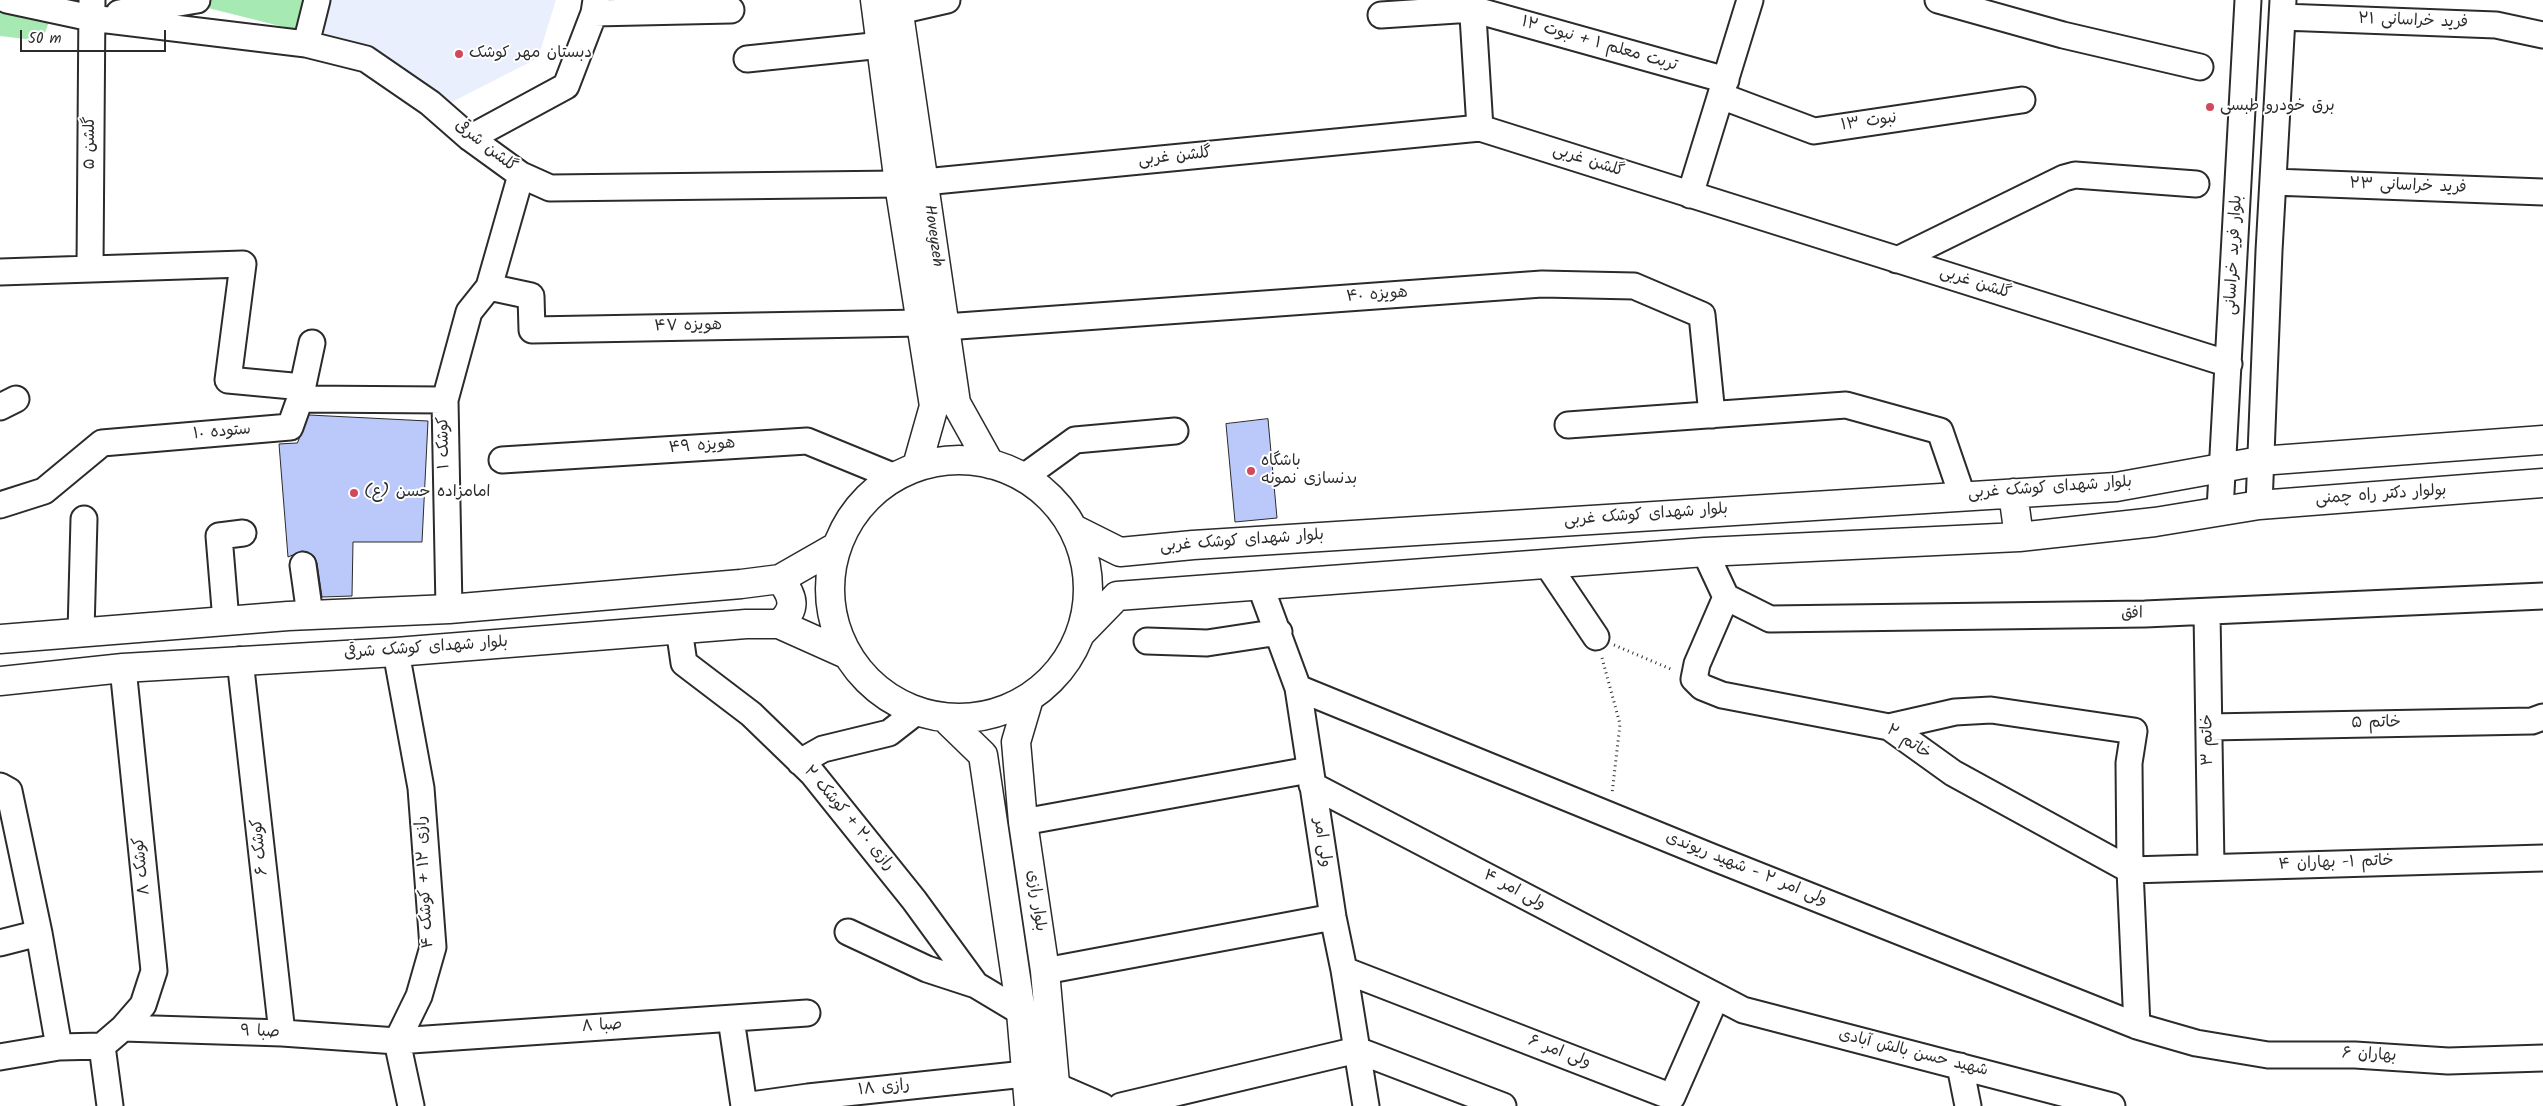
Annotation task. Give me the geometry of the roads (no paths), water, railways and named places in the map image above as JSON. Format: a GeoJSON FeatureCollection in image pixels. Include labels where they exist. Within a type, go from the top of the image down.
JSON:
{"type":"FeatureCollection","features":[{"type":"Feature","properties":{"kind":"main road","name":"Hoveyzeh"},"geometry":{"type":"LineString","coordinates":[[890,4],[882,45],[912,183]]}},
{"type":"Feature","properties":{"kind":"main road","name":"Hoveyzeh"},"geometry":{"type":"LineString","coordinates":[[890,4],[912,183],[933,325],[934,406],[906,472]]}},
{"type":"Feature","properties":{"kind":"main road","name":"Hoveyzeh"},"geometry":{"type":"LineString","coordinates":[[933,325],[956,403],[990,464]]}},
{"type":"Feature","properties":{"kind":"main road"},"geometry":{"type":"LineString","coordinates":[[2222,467],[2260,461],[2543,440]]}},
{"type":"Feature","properties":{"kind":"main road"},"geometry":{"type":"LineString","coordinates":[[1082,632],[1088,579],[1074,529],[1052,499],[1024,477],[990,464],[960,460],[906,472],[868,497],[847,523],[836,547],[829,588],[833,622],[846,654],[876,689],[916,712],[949,722],[996,713],[1029,698],[1046,685],[1061,669],[1073,651],[1082,632],[1117,596],[1705,552],[2019,537],[2155,522],[2220,510]]}},
{"type":"Feature","properties":{"kind":"main road","name":"بلوار شهدای کوشک غربی"},"geometry":{"type":"LineString","coordinates":[[1074,529],[1120,552],[1192,545],[1962,495],[2116,487],[2222,467]]}},
{"type":"Feature","properties":{"kind":"main road","name":"بولوار دکتر راه چمنی"},"geometry":{"type":"LineString","coordinates":[[2220,510],[2259,505],[2543,483]]}},
{"type":"Feature","properties":{"kind":"main road"},"geometry":{"type":"LineString","coordinates":[[2013,493],[2019,537]]}},
{"type":"Feature","properties":{"kind":"main road"},"geometry":{"type":"LineString","coordinates":[[0,639],[310,615],[449,609],[780,579],[836,547]]}},
{"type":"Feature","properties":{"kind":"main road"},"geometry":{"type":"LineString","coordinates":[[779,624],[790,615],[792,602],[788,590],[780,579]]}},
{"type":"Feature","properties":{"kind":"main road","name":"بلوار شهدای کوشک شرقی"},"geometry":{"type":"LineString","coordinates":[[0,681],[123,668],[396,652],[746,624],[779,624],[846,654]]}},
{"type":"Feature","properties":{"kind":"main road","name":"بلوار رازی"},"geometry":{"type":"LineString","coordinates":[[1029,698],[1016,742],[1023,822],[1045,971],[1057,1096]]}},
{"type":"Feature","properties":{"kind":"main road","name":"بلوار رازی"},"geometry":{"type":"LineString","coordinates":[[949,722],[983,754],[1020,1012],[1029,1106]]}},
{"type":"Feature","properties":{"kind":"street"},"geometry":{"type":"LineString","coordinates":[[7,0],[92,9],[197,0]]}},
{"type":"Feature","properties":{"kind":"street"},"geometry":{"type":"LineString","coordinates":[[306,44],[317,0]]}},
{"type":"Feature","properties":{"kind":"street"},"geometry":{"type":"LineString","coordinates":[[890,4],[947,0]]}},
{"type":"Feature","properties":{"kind":"street"},"geometry":{"type":"LineString","coordinates":[[1690,195],[1750,0]]}},
{"type":"Feature","properties":{"kind":"street"},"geometry":{"type":"LineString","coordinates":[[1938,0],[2063,35],[2200,67]]}},
{"type":"Feature","properties":{"kind":"street","name":"بلوار فرید خراسانی"},"geometry":{"type":"LineString","coordinates":[[2220,510],[2248,0]]}},
{"type":"Feature","properties":{"kind":"street"},"geometry":{"type":"LineString","coordinates":[[1472,5],[1480,128]]}},
{"type":"Feature","properties":{"kind":"street","name":"تربت معلم ۱ + نبوت ۱۲"},"geometry":{"type":"LineString","coordinates":[[1381,15],[1472,5],[1723,88]]}},
{"type":"Feature","properties":{"kind":"street"},"geometry":{"type":"LineString","coordinates":[[470,138],[566,86],[595,7],[731,10]]}},
{"type":"Feature","properties":{"kind":"street","name":"گلشن شرقی"},"geometry":{"type":"LineString","coordinates":[[92,9],[306,44],[366,59],[430,103],[470,138],[521,175],[550,188],[912,183]]}},
{"type":"Feature","properties":{"kind":"street","name":"گلشن ۵"},"geometry":{"type":"LineString","coordinates":[[90,268],[92,9]]}},
{"type":"Feature","properties":{"kind":"street","name":"بلوار فرید خراسانی"},"geometry":{"type":"LineString","coordinates":[[2259,505],[2269,251],[2282,9]]}},
{"type":"Feature","properties":{"kind":"street","name":"فرید خراسانی ۲۱"},"geometry":{"type":"LineString","coordinates":[[2282,9],[2395,11],[2496,25],[2543,35]]}},
{"type":"Feature","properties":{"kind":"street"},"geometry":{"type":"LineString","coordinates":[[747,59],[882,45]]}},
{"type":"Feature","properties":{"kind":"street","name":"نبوت ۱۳"},"geometry":{"type":"LineString","coordinates":[[1723,88],[1814,131],[2022,100]]}},
{"type":"Feature","properties":{"kind":"street","name":"گلشن غربی"},"geometry":{"type":"LineString","coordinates":[[912,183],[1480,128],[2229,364]]}},
{"type":"Feature","properties":{"kind":"street"},"geometry":{"type":"LineString","coordinates":[[489,287],[521,175]]}},
{"type":"Feature","properties":{"kind":"street"},"geometry":{"type":"LineString","coordinates":[[1897,260],[2064,178],[2075,176],[2196,184]]}},
{"type":"Feature","properties":{"kind":"street","name":"فرید خراسانی ۲۳"},"geometry":{"type":"LineString","coordinates":[[2273,182],[2543,192]]}},
{"type":"Feature","properties":{"kind":"street"},"geometry":{"type":"LineString","coordinates":[[2235,247],[2269,251]]}},
{"type":"Feature","properties":{"kind":"street"},"geometry":{"type":"LineString","coordinates":[[0,272],[243,264],[228,380],[301,393],[444,400]]}},
{"type":"Feature","properties":{"kind":"street","name":"هویزه ۴۰"},"geometry":{"type":"LineString","coordinates":[[933,325],[1542,284],[1634,286],[1702,315],[1712,415]]}},
{"type":"Feature","properties":{"kind":"street","name":"هویزه ۴۷"},"geometry":{"type":"LineString","coordinates":[[489,287],[531,296],[532,330],[933,325]]}},
{"type":"Feature","properties":{"kind":"street","name":"کوشک ۱"},"geometry":{"type":"LineString","coordinates":[[449,609],[444,400],[469,312],[489,287]]}},
{"type":"Feature","properties":{"kind":"street"},"geometry":{"type":"LineString","coordinates":[[301,393],[312,343]]}},
{"type":"Feature","properties":{"kind":"street","name":"ستوده ۱۰"},"geometry":{"type":"LineString","coordinates":[[0,505],[44,491],[102,443],[290,427],[301,393]]}},
{"type":"Feature","properties":{"kind":"street"},"geometry":{"type":"LineString","coordinates":[[1568,425],[1846,405],[1940,431],[1962,495]]}},
{"type":"Feature","properties":{"kind":"street"},"geometry":{"type":"LineString","coordinates":[[1024,477],[1075,440],[1175,431]]}},
{"type":"Feature","properties":{"kind":"street","name":"هویزه ۴۹"},"geometry":{"type":"LineString","coordinates":[[502,460],[807,441],[906,472]]}},
{"type":"Feature","properties":{"kind":"street"},"geometry":{"type":"LineString","coordinates":[[81,632],[84,519]]}},
{"type":"Feature","properties":{"kind":"street"},"geometry":{"type":"LineString","coordinates":[[226,621],[219,536],[244,533]]}},
{"type":"Feature","properties":{"kind":"street"},"geometry":{"type":"LineString","coordinates":[[1705,552],[1726,597]]}},
{"type":"Feature","properties":{"kind":"street"},"geometry":{"type":"LineString","coordinates":[[1547,564],[1596,637]]}},
{"type":"Feature","properties":{"kind":"street"},"geometry":{"type":"LineString","coordinates":[[303,565],[310,615]]}},
{"type":"Feature","properties":{"kind":"street","name":"ولی امر"},"geometry":{"type":"LineString","coordinates":[[1260,585],[1279,632],[1298,688],[1333,917],[1344,970],[1366,1106]]}},
{"type":"Feature","properties":{"kind":"street","name":"افق"},"geometry":{"type":"LineString","coordinates":[[1726,597],[1770,619],[2207,612],[2543,596]]}},
{"type":"Feature","properties":{"kind":"street","name":"خاتم ۲"},"geometry":{"type":"LineString","coordinates":[[1726,597],[1697,664],[1694,679],[1702,687],[1722,695],[1889,727],[1953,773],[2130,870]]}},
{"type":"Feature","properties":{"kind":"street","name":"خاتم ۳"},"geometry":{"type":"LineString","coordinates":[[2207,612],[2210,867]]}},
{"type":"Feature","properties":{"kind":"street","name":"رازی ۲۰ + کوشک ۲"},"geometry":{"type":"LineString","coordinates":[[679,629],[684,664],[751,714],[812,773],[914,900],[976,985],[1020,1012]]}},
{"type":"Feature","properties":{"kind":"street"},"geometry":{"type":"LineString","coordinates":[[1146,641],[1207,643],[1279,632]]}},
{"type":"Feature","properties":{"kind":"street","name":"رازی ۱۲ + کوشک ۴"},"geometry":{"type":"LineString","coordinates":[[396,652],[421,788],[433,947],[419,996],[397,1041]]}},
{"type":"Feature","properties":{"kind":"street","name":"کوشک ۶"},"geometry":{"type":"LineString","coordinates":[[240,660],[282,1033]]}},
{"type":"Feature","properties":{"kind":"street","name":"کوشک ۸"},"geometry":{"type":"LineString","coordinates":[[102,1046],[123,1028],[143,1005],[154,971],[123,668]]}},
{"type":"Feature","properties":{"kind":"street","name":"ولی امر ۲ - شهید ریوندی"},"geometry":{"type":"LineString","coordinates":[[1298,688],[2137,1026],[2196,1043]]}},
{"type":"Feature","properties":{"kind":"street"},"geometry":{"type":"LineString","coordinates":[[1889,727],[1955,712],[1991,710],[2134,731],[2129,763],[2130,870],[2137,1026]]}},
{"type":"Feature","properties":{"kind":"street"},"geometry":{"type":"LineString","coordinates":[[800,762],[823,748],[889,733],[916,712]]}},
{"type":"Feature","properties":{"kind":"street","name":"خاتم ۵"},"geometry":{"type":"LineString","coordinates":[[2209,727],[2532,721],[2543,717]]}},
{"type":"Feature","properties":{"kind":"street"},"geometry":{"type":"LineString","coordinates":[[1023,822],[1147,800],[1311,778]]}},
{"type":"Feature","properties":{"kind":"street","name":"ولی امر ۴"},"geometry":{"type":"LineString","coordinates":[[1311,778],[1716,997]]}},
{"type":"Feature","properties":{"kind":"street"},"geometry":{"type":"LineString","coordinates":[[0,786],[9,792],[7,825],[39,933],[59,1047]]}},
{"type":"Feature","properties":{"kind":"street","name":"خاتم ۱- بهاران ۴"},"geometry":{"type":"LineString","coordinates":[[2130,870],[2543,858]]}},
{"type":"Feature","properties":{"kind":"street"},"geometry":{"type":"LineString","coordinates":[[1045,971],[1333,917]]}},
{"type":"Feature","properties":{"kind":"street"},"geometry":{"type":"LineString","coordinates":[[848,932],[927,969],[976,985]]}},
{"type":"Feature","properties":{"kind":"street"},"geometry":{"type":"LineString","coordinates":[[0,943],[39,933]]}},
{"type":"Feature","properties":{"kind":"street","name":"ولی امر ۶"},"geometry":{"type":"LineString","coordinates":[[1344,970],[1672,1097],[1716,997]]}},
{"type":"Feature","properties":{"kind":"street","name":"شهید حسن بالش آبادی"},"geometry":{"type":"LineString","coordinates":[[1716,997],[1743,1010],[2112,1106]]}},
{"type":"Feature","properties":{"kind":"street","name":"صبا ۸"},"geometry":{"type":"LineString","coordinates":[[397,1041],[806,1014]]}},
{"type":"Feature","properties":{"kind":"street"},"geometry":{"type":"LineString","coordinates":[[731,1019],[744,1106]]}},
{"type":"Feature","properties":{"kind":"street","name":"صبا ۹"},"geometry":{"type":"LineString","coordinates":[[123,1028],[282,1033],[397,1041]]}},
{"type":"Feature","properties":{"kind":"street"},"geometry":{"type":"LineString","coordinates":[[397,1041],[411,1106]]}},
{"type":"Feature","properties":{"kind":"street","name":"بهاران ۶"},"geometry":{"type":"LineString","coordinates":[[2196,1043],[2268,1055],[2355,1055],[2448,1061],[2543,1058]]}},
{"type":"Feature","properties":{"kind":"street"},"geometry":{"type":"LineString","coordinates":[[0,1057],[59,1047],[102,1046],[110,1106]]}},
{"type":"Feature","properties":{"kind":"street"},"geometry":{"type":"LineString","coordinates":[[1121,1106],[1357,1050],[1503,1106]]}},
{"type":"Feature","properties":{"kind":"street"},"geometry":{"type":"LineString","coordinates":[[1960,1066],[1968,1106]]}},
{"type":"Feature","properties":{"kind":"street","name":"رازی ۱۸"},"geometry":{"type":"LineString","coordinates":[[744,1106],[808,1097],[1025,1074]]}},
{"type":"Feature","properties":{"kind":"street"},"geometry":{"type":"LineString","coordinates":[[1057,1096],[1102,1106]]}},
{"type":"Feature","properties":{"kind":"place","name":"دبستان مهر کوشک"},"geometry":{"type":"Point","coordinates":[459,54]}},
{"type":"Feature","properties":{"kind":"place","name":"برق خودرو طبسی"},"geometry":{"type":"Point","coordinates":[2210,107]}},
{"type":"Feature","properties":{"kind":"place","name":"باشگاه بدنسازی نمونه"},"geometry":{"type":"Point","coordinates":[1251,471]}},
{"type":"Feature","properties":{"kind":"place","name":"امامزاده حسن (ع)"},"geometry":{"type":"Point","coordinates":[354,493]}}]}
